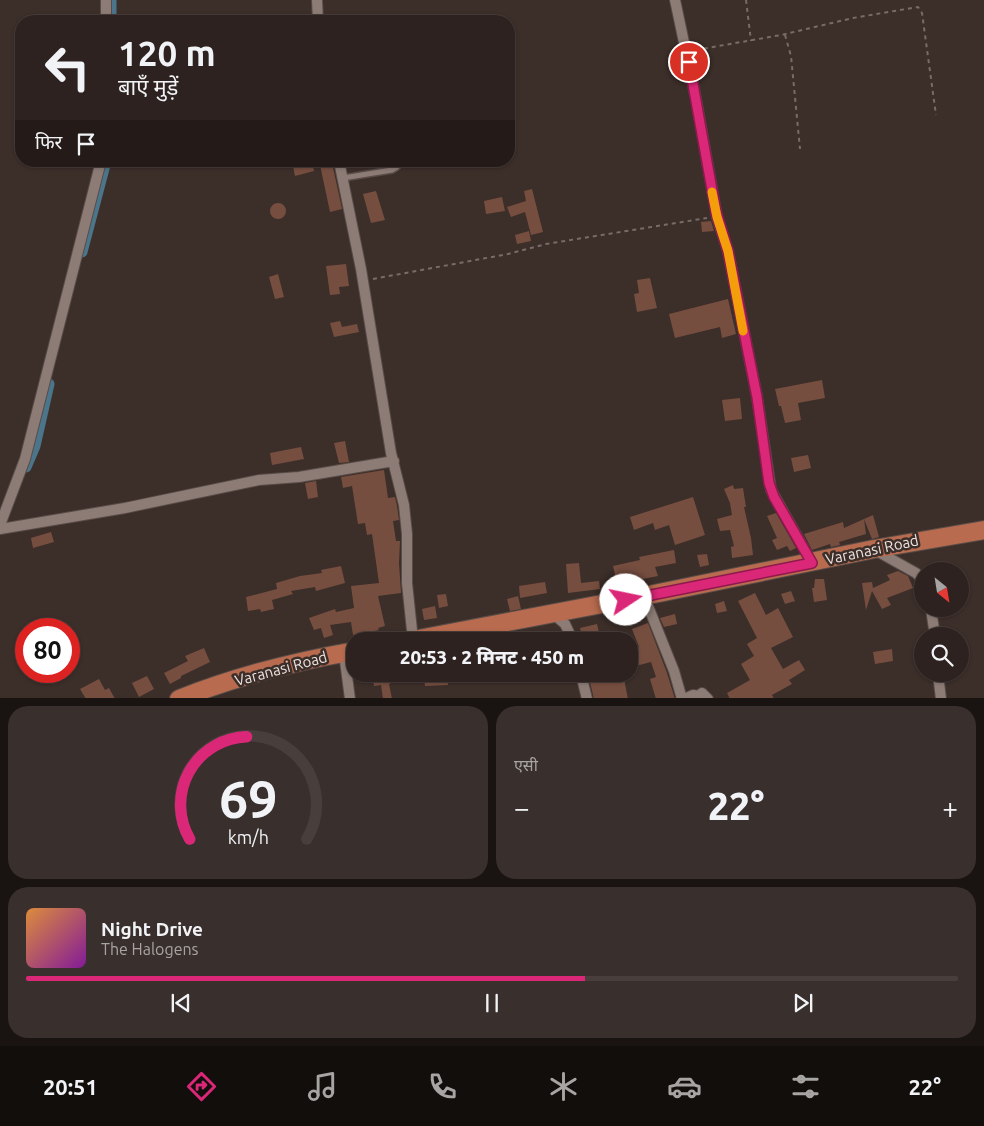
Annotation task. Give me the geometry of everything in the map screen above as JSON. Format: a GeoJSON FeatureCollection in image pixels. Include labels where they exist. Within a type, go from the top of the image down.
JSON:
{"type":"FeatureCollection","features":[{"type":"Feature","properties":{"kind":"highway","name":"Varanasi Road"},"geometry":{"type":"LineString","coordinates":[[457,632],[812,563],[874,549],[984,530]]}},
{"type":"Feature","properties":{"kind":"highway","name":"Varanasi Road"},"geometry":{"type":"LineString","coordinates":[[179,698],[268,671],[346,653]]}},
{"type":"Feature","properties":{"kind":"street"},"geometry":{"type":"LineString","coordinates":[[106,0],[106,15]]}},
{"type":"Feature","properties":{"kind":"street"},"geometry":{"type":"LineString","coordinates":[[317,0],[318,15]]}},
{"type":"Feature","properties":{"kind":"street"},"geometry":{"type":"LineString","coordinates":[[676,0],[717,217],[728,251],[757,397],[771,490],[812,563]]}},
{"type":"Feature","properties":{"kind":"street"},"geometry":{"type":"LineString","coordinates":[[0,525],[25,459],[99,167]]}},
{"type":"Feature","properties":{"kind":"street"},"geometry":{"type":"LineString","coordinates":[[340,167],[363,281],[391,453],[406,520],[410,632]]}},
{"type":"Feature","properties":{"kind":"street"},"geometry":{"type":"LineString","coordinates":[[0,529],[126,508],[259,480],[300,477],[394,461]]}},
{"type":"Feature","properties":{"kind":"street"},"geometry":{"type":"LineString","coordinates":[[874,549],[914,572]]}},
{"type":"Feature","properties":{"kind":"street"},"geometry":{"type":"LineString","coordinates":[[644,596],[683,698],[699,696],[702,693],[708,698]]}},
{"type":"Feature","properties":{"kind":"street"},"geometry":{"type":"LineString","coordinates":[[552,614],[565,624],[569,632]]}},
{"type":"Feature","properties":{"kind":"street"},"geometry":{"type":"LineString","coordinates":[[350,682],[350,698]]}},
{"type":"Feature","properties":{"kind":"street"},"geometry":{"type":"LineString","coordinates":[[583,682],[587,698]]}},
{"type":"Feature","properties":{"kind":"street"},"geometry":{"type":"LineString","coordinates":[[939,682],[941,698]]}},
{"type":"Feature","properties":{"kind":"lane"},"geometry":{"type":"LineString","coordinates":[[343,178],[392,170],[397,167]]}},
{"type":"Feature","properties":{"kind":"path"},"geometry":{"type":"LineString","coordinates":[[746,0],[751,41]]}},
{"type":"Feature","properties":{"kind":"path"},"geometry":{"type":"LineString","coordinates":[[687,52],[786,35],[853,18],[918,6],[922,13],[936,115]]}},
{"type":"Feature","properties":{"kind":"path"},"geometry":{"type":"LineString","coordinates":[[786,35],[791,56],[800,150]]}},
{"type":"Feature","properties":{"kind":"path"},"geometry":{"type":"LineString","coordinates":[[363,281],[508,254],[546,244],[717,217]]}},
{"type":"Feature","properties":{"kind":"building"},"geometry":{"type":"Polygon","coordinates":[[[293,167],[313,167],[314,171],[295,176],[293,167]]]}},
{"type":"Feature","properties":{"kind":"building"},"geometry":{"type":"Polygon","coordinates":[[[320,167],[333,167],[342,209],[330,212],[320,167]]]}},
{"type":"Feature","properties":{"kind":"building"},"geometry":{"type":"Polygon","coordinates":[[[532,189],[543,232],[531,235],[525,212],[511,217],[507,207],[526,201],[524,191],[532,189]]]}},
{"type":"Feature","properties":{"kind":"building"},"geometry":{"type":"Polygon","coordinates":[[[376,191],[385,220],[371,223],[363,194],[376,191]]]}},
{"type":"Feature","properties":{"kind":"building"},"geometry":{"type":"Polygon","coordinates":[[[502,197],[505,211],[486,214],[484,201],[502,197]]]}},
{"type":"Feature","properties":{"kind":"building"},"geometry":{"type":"Polygon","coordinates":[[[278,203],[284,205],[286,211],[284,217],[278,219],[272,217],[270,211],[272,205],[278,203]]]}},
{"type":"Feature","properties":{"kind":"building"},"geometry":{"type":"Polygon","coordinates":[[[711,221],[714,231],[702,232],[701,222],[711,221]]]}},
{"type":"Feature","properties":{"kind":"building"},"geometry":{"type":"Polygon","coordinates":[[[529,231],[531,241],[517,244],[515,235],[529,231]]]}},
{"type":"Feature","properties":{"kind":"building"},"geometry":{"type":"Polygon","coordinates":[[[346,264],[349,286],[339,287],[340,294],[330,295],[326,266],[346,264]]]}},
{"type":"Feature","properties":{"kind":"building"},"geometry":{"type":"Polygon","coordinates":[[[278,274],[284,297],[275,299],[269,277],[278,274]]]}},
{"type":"Feature","properties":{"kind":"building"},"geometry":{"type":"Polygon","coordinates":[[[650,278],[657,308],[637,312],[634,294],[639,293],[637,280],[650,278]]]}},
{"type":"Feature","properties":{"kind":"building"},"geometry":{"type":"Polygon","coordinates":[[[728,299],[736,334],[722,338],[720,327],[675,338],[669,314],[728,299]]]}},
{"type":"Feature","properties":{"kind":"building"},"geometry":{"type":"Polygon","coordinates":[[[340,321],[342,327],[357,324],[359,332],[334,337],[330,323],[340,321]]]}},
{"type":"Feature","properties":{"kind":"building"},"geometry":{"type":"Polygon","coordinates":[[[822,380],[825,398],[798,403],[801,420],[785,423],[775,389],[822,380]]]}},
{"type":"Feature","properties":{"kind":"building"},"geometry":{"type":"Polygon","coordinates":[[[740,398],[742,419],[725,421],[722,400],[740,398]]]}},
{"type":"Feature","properties":{"kind":"building"},"geometry":{"type":"Polygon","coordinates":[[[345,441],[349,462],[339,463],[334,443],[345,441]]]}},
{"type":"Feature","properties":{"kind":"building"},"geometry":{"type":"Polygon","coordinates":[[[301,447],[304,459],[272,465],[270,453],[301,447]]]}},
{"type":"Feature","properties":{"kind":"building"},"geometry":{"type":"Polygon","coordinates":[[[808,455],[811,468],[794,472],[791,458],[808,455]]]}},
{"type":"Feature","properties":{"kind":"building"},"geometry":{"type":"Polygon","coordinates":[[[384,470],[388,498],[395,497],[399,520],[393,521],[396,541],[400,541],[401,593],[378,596],[385,626],[378,628],[379,630],[353,632],[351,622],[330,625],[333,635],[324,638],[321,628],[314,630],[309,618],[335,609],[336,612],[354,608],[351,586],[379,583],[372,534],[367,535],[365,523],[358,524],[352,486],[343,488],[341,477],[384,470]]]}},
{"type":"Feature","properties":{"kind":"building"},"geometry":{"type":"Polygon","coordinates":[[[316,481],[318,497],[308,499],[305,483],[316,481]]]}},
{"type":"Feature","properties":{"kind":"building"},"geometry":{"type":"Polygon","coordinates":[[[733,485],[734,489],[743,488],[746,507],[744,507],[753,555],[732,558],[731,547],[734,546],[730,530],[720,531],[717,519],[732,515],[730,503],[724,489],[733,485]]]}},
{"type":"Feature","properties":{"kind":"building"},"geometry":{"type":"Polygon","coordinates":[[[693,497],[705,535],[675,545],[669,525],[655,530],[653,523],[634,530],[630,517],[693,497]]]}},
{"type":"Feature","properties":{"kind":"building"},"geometry":{"type":"Polygon","coordinates":[[[776,513],[796,548],[790,551],[787,546],[777,550],[772,540],[777,538],[767,516],[776,513]]]}},
{"type":"Feature","properties":{"kind":"building"},"geometry":{"type":"Polygon","coordinates":[[[873,515],[879,537],[872,539],[864,519],[873,515]]]}},
{"type":"Feature","properties":{"kind":"building"},"geometry":{"type":"Polygon","coordinates":[[[864,519],[866,534],[839,542],[840,545],[831,547],[830,544],[812,550],[804,534],[843,522],[844,528],[864,519]]]}},
{"type":"Feature","properties":{"kind":"building"},"geometry":{"type":"Polygon","coordinates":[[[51,532],[54,542],[33,548],[31,538],[51,532]]]}},
{"type":"Feature","properties":{"kind":"building"},"geometry":{"type":"Polygon","coordinates":[[[674,550],[676,563],[655,567],[658,576],[617,584],[613,566],[640,560],[639,557],[674,550]]]}},
{"type":"Feature","properties":{"kind":"building"},"geometry":{"type":"Polygon","coordinates":[[[707,554],[709,565],[700,567],[697,555],[707,554]]]}},
{"type":"Feature","properties":{"kind":"building"},"geometry":{"type":"Polygon","coordinates":[[[579,563],[581,583],[599,581],[600,589],[568,593],[566,564],[579,563]]]}},
{"type":"Feature","properties":{"kind":"building"},"geometry":{"type":"Polygon","coordinates":[[[341,566],[345,583],[316,591],[315,587],[291,591],[293,594],[272,600],[274,609],[261,612],[260,609],[248,611],[246,597],[277,589],[276,583],[300,576],[322,573],[321,570],[341,566]]]}},
{"type":"Feature","properties":{"kind":"building"},"geometry":{"type":"Polygon","coordinates":[[[898,571],[908,576],[913,588],[887,598],[891,605],[882,609],[872,591],[866,610],[862,583],[872,582],[873,588],[890,580],[887,575],[898,571]]]}},
{"type":"Feature","properties":{"kind":"building"},"geometry":{"type":"Polygon","coordinates":[[[815,579],[824,579],[827,600],[814,602],[812,588],[814,588],[815,579]]]}},
{"type":"Feature","properties":{"kind":"building"},"geometry":{"type":"Polygon","coordinates":[[[545,582],[547,593],[520,598],[519,586],[545,582]]]}},
{"type":"Feature","properties":{"kind":"building"},"geometry":{"type":"Polygon","coordinates":[[[791,591],[795,601],[785,604],[781,594],[791,591]]]}},
{"type":"Feature","properties":{"kind":"building"},"geometry":{"type":"Polygon","coordinates":[[[755,593],[766,615],[778,608],[793,637],[771,648],[783,669],[799,660],[805,670],[789,680],[792,684],[772,695],[774,698],[730,698],[727,693],[750,680],[741,664],[754,656],[747,644],[757,638],[738,601],[755,593]]]}},
{"type":"Feature","properties":{"kind":"building"},"geometry":{"type":"Polygon","coordinates":[[[446,594],[448,606],[439,608],[437,595],[446,594]]]}},
{"type":"Feature","properties":{"kind":"building"},"geometry":{"type":"Polygon","coordinates":[[[518,596],[521,609],[510,611],[507,599],[518,596]]]}},
{"type":"Feature","properties":{"kind":"building"},"geometry":{"type":"Polygon","coordinates":[[[724,601],[727,611],[717,613],[715,604],[724,601]]]}},
{"type":"Feature","properties":{"kind":"building"},"geometry":{"type":"Polygon","coordinates":[[[435,606],[437,618],[424,620],[422,609],[435,606]]]}},
{"type":"Feature","properties":{"kind":"building"},"geometry":{"type":"Polygon","coordinates":[[[675,614],[677,624],[664,627],[660,618],[675,614]]]}},
{"type":"Feature","properties":{"kind":"building"},"geometry":{"type":"Polygon","coordinates":[[[648,623],[675,698],[656,698],[650,679],[656,677],[651,662],[638,665],[638,632],[633,632],[632,629],[648,623]]]}},
{"type":"Feature","properties":{"kind":"building"},"geometry":{"type":"Polygon","coordinates":[[[597,624],[599,632],[581,632],[580,628],[597,624]]]}},
{"type":"Feature","properties":{"kind":"building"},"geometry":{"type":"Polygon","coordinates":[[[204,648],[210,662],[181,676],[181,678],[170,684],[164,673],[188,661],[185,656],[204,648]]]}},
{"type":"Feature","properties":{"kind":"building"},"geometry":{"type":"Polygon","coordinates":[[[892,649],[893,661],[875,664],[873,652],[892,649]]]}},
{"type":"Feature","properties":{"kind":"building"},"geometry":{"type":"Polygon","coordinates":[[[147,676],[154,689],[139,697],[132,683],[147,676]]]}},
{"type":"Feature","properties":{"kind":"building"},"geometry":{"type":"Polygon","coordinates":[[[99,679],[105,690],[109,688],[114,698],[85,698],[80,689],[99,679]]]}},
{"type":"Feature","properties":{"kind":"building"},"geometry":{"type":"Polygon","coordinates":[[[373,682],[399,682],[389,684],[392,698],[383,698],[381,685],[374,686],[373,682]]]}},
{"type":"Feature","properties":{"kind":"building"},"geometry":{"type":"Polygon","coordinates":[[[425,682],[448,682],[448,685],[425,686],[425,682]]]}},
{"type":"Feature","properties":{"kind":"building"},"geometry":{"type":"Polygon","coordinates":[[[590,682],[625,682],[628,698],[594,698],[590,682]]]}},
{"type":"Feature","properties":{"kind":"waterway"},"geometry":{"type":"LineString","coordinates":[[111,0],[111,15]]}},
{"type":"Feature","properties":{"kind":"waterway"},"geometry":{"type":"LineString","coordinates":[[82,252],[104,167]]}},
{"type":"Feature","properties":{"kind":"waterway"},"geometry":{"type":"LineString","coordinates":[[26,467],[35,446],[49,384]]}},
{"type":"Feature","properties":{"kind":"slow traffic"},"geometry":{"type":"LineString","coordinates":[[712,192],[717,217],[728,251],[743,331]]}},
{"type":"Feature","properties":{"kind":"route"},"geometry":{"type":"LineString","coordinates":[[626,600],[812,563],[774,497],[769,483],[757,397],[728,251],[717,217],[689,62]]}}]}
